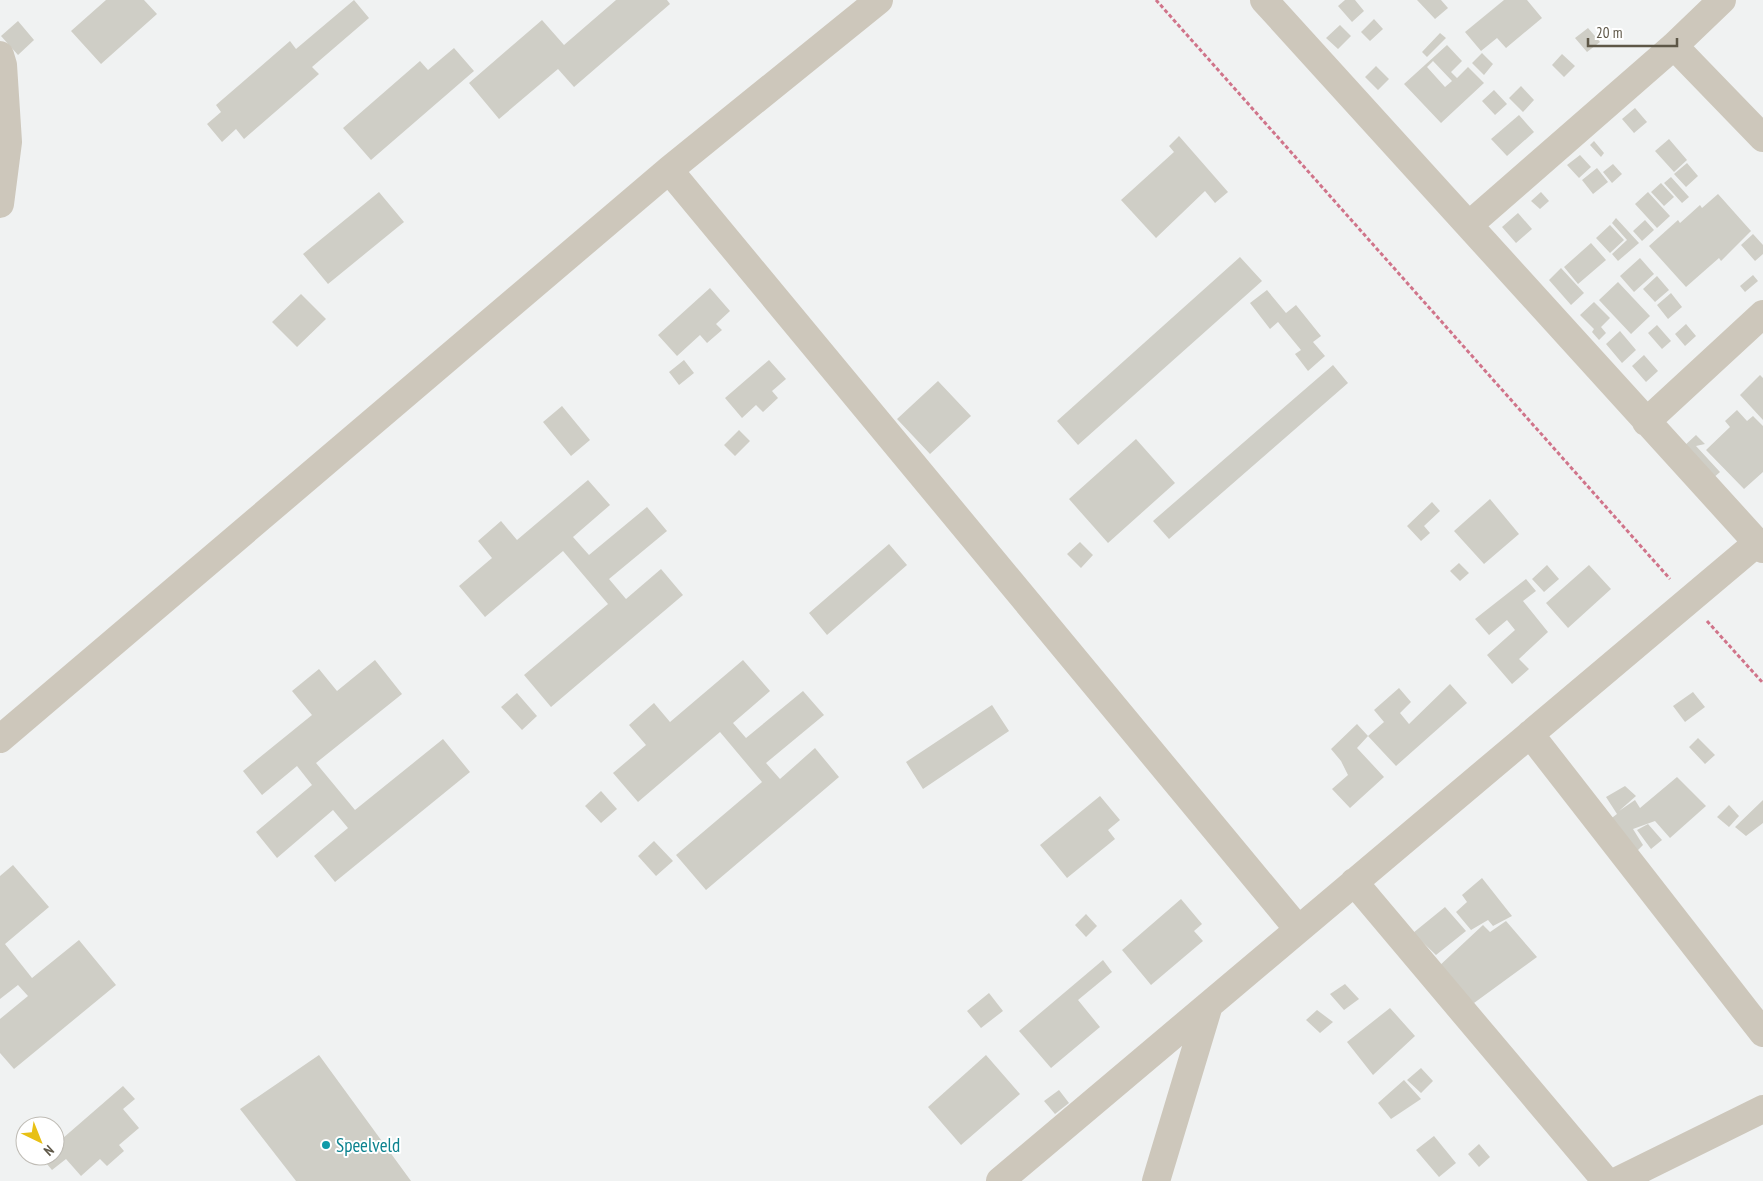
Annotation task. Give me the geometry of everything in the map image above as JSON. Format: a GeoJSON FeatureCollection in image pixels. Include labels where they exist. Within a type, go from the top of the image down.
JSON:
{"type":"FeatureCollection","features":[{"type":"Feature","properties":{"kind":"street"},"geometry":{"type":"LineString","coordinates":[[0,740],[670,170],[879,0]]}},
{"type":"Feature","properties":{"kind":"street"},"geometry":{"type":"LineString","coordinates":[[1470,224],[1674,46],[1722,0]]}},
{"type":"Feature","properties":{"kind":"street"},"geometry":{"type":"LineString","coordinates":[[1000,1181],[1688,600],[1760,546],[1646,422],[1272,3]]}},
{"type":"Feature","properties":{"kind":"street"},"geometry":{"type":"LineString","coordinates":[[1674,46],[1763,138]]}},
{"type":"Feature","properties":{"kind":"street"},"geometry":{"type":"LineString","coordinates":[[0,55],[3,65],[8,142],[0,204]]}},
{"type":"Feature","properties":{"kind":"street"},"geometry":{"type":"LineString","coordinates":[[670,170],[1298,930]]}},
{"type":"Feature","properties":{"kind":"street"},"geometry":{"type":"LineString","coordinates":[[1646,422],[1763,314]]}},
{"type":"Feature","properties":{"kind":"street"},"geometry":{"type":"LineString","coordinates":[[1530,734],[1763,1033]]}},
{"type":"Feature","properties":{"kind":"street"},"geometry":{"type":"LineString","coordinates":[[1354,882],[1606,1181]]}},
{"type":"Feature","properties":{"kind":"street"},"geometry":{"type":"LineString","coordinates":[[1156,1181],[1209,1004]]}},
{"type":"Feature","properties":{"kind":"street"},"geometry":{"type":"LineString","coordinates":[[1617,1181],[1763,1109]]}},
{"type":"Feature","properties":{"kind":"path"},"geometry":{"type":"LineString","coordinates":[[1156,0],[1763,683]]}},
{"type":"Feature","properties":{"kind":"building"},"geometry":{"type":"Polygon","coordinates":[[[106,0],[144,0],[157,14],[101,64],[71,31],[106,0]]]}},
{"type":"Feature","properties":{"kind":"building"},"geometry":{"type":"Polygon","coordinates":[[[354,0],[369,18],[312,67],[319,74],[244,139],[236,129],[222,142],[207,124],[221,112],[216,105],[290,41],[296,49],[354,0]]]}},
{"type":"Feature","properties":{"kind":"building"},"geometry":{"type":"Polygon","coordinates":[[[616,0],[667,0],[670,4],[574,87],[558,69],[499,119],[469,83],[542,20],[564,45],[616,0]]]}},
{"type":"Feature","properties":{"kind":"building"},"geometry":{"type":"Polygon","coordinates":[[[1345,0],[1355,0],[1364,11],[1352,22],[1338,6],[1345,0]]]}},
{"type":"Feature","properties":{"kind":"building"},"geometry":{"type":"Polygon","coordinates":[[[1417,0],[1441,0],[1448,8],[1435,19],[1417,0]]]}},
{"type":"Feature","properties":{"kind":"building"},"geometry":{"type":"Polygon","coordinates":[[[1504,0],[1527,0],[1542,18],[1506,48],[1497,38],[1481,51],[1465,32],[1504,0]]]}},
{"type":"Feature","properties":{"kind":"building"},"geometry":{"type":"Polygon","coordinates":[[[1374,19],[1383,29],[1370,41],[1361,32],[1374,19]]]}},
{"type":"Feature","properties":{"kind":"building"},"geometry":{"type":"Polygon","coordinates":[[[18,21],[34,40],[18,55],[1,36],[18,21]]]}},
{"type":"Feature","properties":{"kind":"building"},"geometry":{"type":"Polygon","coordinates":[[[1340,25],[1351,36],[1338,49],[1326,38],[1340,25]]]}},
{"type":"Feature","properties":{"kind":"building"},"geometry":{"type":"Polygon","coordinates":[[[1588,28],[1600,42],[1587,52],[1575,38],[1588,28]]]}},
{"type":"Feature","properties":{"kind":"building"},"geometry":{"type":"Polygon","coordinates":[[[1440,33],[1446,38],[1427,57],[1422,52],[1440,33]]]}},
{"type":"Feature","properties":{"kind":"building"},"geometry":{"type":"Polygon","coordinates":[[[1447,45],[1462,61],[1451,72],[1457,78],[1468,67],[1484,83],[1441,123],[1404,84],[1447,45]],[[1433,61],[1427,67],[1445,87],[1452,81],[1433,61]]]}},
{"type":"Feature","properties":{"kind":"building"},"geometry":{"type":"Polygon","coordinates":[[[454,48],[474,71],[371,160],[343,128],[420,61],[428,70],[454,48]]]}},
{"type":"Feature","properties":{"kind":"building"},"geometry":{"type":"Polygon","coordinates":[[[1482,53],[1493,64],[1484,75],[1472,63],[1482,53]]]}},
{"type":"Feature","properties":{"kind":"building"},"geometry":{"type":"Polygon","coordinates":[[[1562,54],[1575,66],[1564,77],[1552,65],[1562,54]]]}},
{"type":"Feature","properties":{"kind":"building"},"geometry":{"type":"Polygon","coordinates":[[[1376,66],[1389,79],[1378,90],[1365,77],[1376,66]]]}},
{"type":"Feature","properties":{"kind":"building"},"geometry":{"type":"Polygon","coordinates":[[[1521,86],[1534,100],[1523,112],[1509,98],[1521,86]]]}},
{"type":"Feature","properties":{"kind":"building"},"geometry":{"type":"Polygon","coordinates":[[[1494,90],[1507,104],[1495,115],[1482,101],[1494,90]]]}},
{"type":"Feature","properties":{"kind":"building"},"geometry":{"type":"Polygon","coordinates":[[[1635,108],[1647,122],[1634,133],[1622,119],[1635,108]]]}},
{"type":"Feature","properties":{"kind":"building"},"geometry":{"type":"Polygon","coordinates":[[[1519,115],[1534,132],[1507,156],[1491,139],[1519,115]]]}},
{"type":"Feature","properties":{"kind":"building"},"geometry":{"type":"Polygon","coordinates":[[[1179,136],[1228,192],[1215,203],[1205,191],[1156,238],[1121,200],[1174,152],[1169,146],[1179,136]]]}},
{"type":"Feature","properties":{"kind":"building"},"geometry":{"type":"Polygon","coordinates":[[[1669,139],[1687,160],[1674,172],[1655,151],[1669,139]]]}},
{"type":"Feature","properties":{"kind":"building"},"geometry":{"type":"Polygon","coordinates":[[[1594,141],[1604,153],[1601,157],[1590,145],[1594,141]]]}},
{"type":"Feature","properties":{"kind":"building"},"geometry":{"type":"Polygon","coordinates":[[[1580,155],[1591,167],[1579,178],[1567,165],[1580,155]]]}},
{"type":"Feature","properties":{"kind":"building"},"geometry":{"type":"Polygon","coordinates":[[[1687,163],[1698,176],[1686,187],[1674,174],[1687,163]]]}},
{"type":"Feature","properties":{"kind":"building"},"geometry":{"type":"Polygon","coordinates":[[[1613,164],[1622,174],[1612,183],[1603,172],[1613,164]]]}},
{"type":"Feature","properties":{"kind":"building"},"geometry":{"type":"Polygon","coordinates":[[[1597,168],[1608,182],[1593,194],[1582,180],[1597,168]]]}},
{"type":"Feature","properties":{"kind":"building"},"geometry":{"type":"Polygon","coordinates":[[[1671,177],[1689,197],[1682,203],[1664,183],[1671,177]]]}},
{"type":"Feature","properties":{"kind":"building"},"geometry":{"type":"Polygon","coordinates":[[[1661,183],[1674,197],[1664,206],[1651,192],[1661,183]]]}},
{"type":"Feature","properties":{"kind":"building"},"geometry":{"type":"Polygon","coordinates":[[[379,192],[404,222],[328,284],[303,254],[379,192]]]}},
{"type":"Feature","properties":{"kind":"building"},"geometry":{"type":"Polygon","coordinates":[[[1541,192],[1549,201],[1540,209],[1531,201],[1541,192]]]}},
{"type":"Feature","properties":{"kind":"building"},"geometry":{"type":"Polygon","coordinates":[[[1648,192],[1670,216],[1657,228],[1635,204],[1648,192]]]}},
{"type":"Feature","properties":{"kind":"building"},"geometry":{"type":"Polygon","coordinates":[[[1718,194],[1751,231],[1721,261],[1719,258],[1686,287],[1649,246],[1678,220],[1680,223],[1700,205],[1702,208],[1718,194]]]}},
{"type":"Feature","properties":{"kind":"building"},"geometry":{"type":"Polygon","coordinates":[[[1518,213],[1532,229],[1516,243],[1502,227],[1518,213]]]}},
{"type":"Feature","properties":{"kind":"building"},"geometry":{"type":"Polygon","coordinates":[[[1616,218],[1639,243],[1618,261],[1612,254],[1627,240],[1612,223],[1616,218]]]}},
{"type":"Feature","properties":{"kind":"building"},"geometry":{"type":"Polygon","coordinates":[[[1645,220],[1654,230],[1642,241],[1633,231],[1645,220]]]}},
{"type":"Feature","properties":{"kind":"building"},"geometry":{"type":"Polygon","coordinates":[[[1610,225],[1624,240],[1610,253],[1596,238],[1610,225]]]}},
{"type":"Feature","properties":{"kind":"building"},"geometry":{"type":"Polygon","coordinates":[[[1753,234],[1763,245],[1763,254],[1755,261],[1741,245],[1753,234]]]}},
{"type":"Feature","properties":{"kind":"building"},"geometry":{"type":"Polygon","coordinates":[[[1591,243],[1606,260],[1578,284],[1564,267],[1591,243]]]}},
{"type":"Feature","properties":{"kind":"building"},"geometry":{"type":"Polygon","coordinates":[[[1240,257],[1262,281],[1078,445],[1057,421],[1240,257]]]}},
{"type":"Feature","properties":{"kind":"building"},"geometry":{"type":"Polygon","coordinates":[[[1640,258],[1654,274],[1634,292],[1620,276],[1640,258]]]}},
{"type":"Feature","properties":{"kind":"building"},"geometry":{"type":"Polygon","coordinates":[[[1561,268],[1584,293],[1571,305],[1549,280],[1561,268]]]}},
{"type":"Feature","properties":{"kind":"building"},"geometry":{"type":"Polygon","coordinates":[[[1753,275],[1758,281],[1745,292],[1740,286],[1753,275]]]}},
{"type":"Feature","properties":{"kind":"building"},"geometry":{"type":"Polygon","coordinates":[[[1657,276],[1669,290],[1655,302],[1643,289],[1657,276]]]}},
{"type":"Feature","properties":{"kind":"building"},"geometry":{"type":"Polygon","coordinates":[[[1618,282],[1650,316],[1631,334],[1599,300],[1618,282]]]}},
{"type":"Feature","properties":{"kind":"building"},"geometry":{"type":"Polygon","coordinates":[[[710,288],[730,311],[716,324],[722,330],[707,343],[700,335],[677,356],[658,335],[710,288]]]}},
{"type":"Feature","properties":{"kind":"building"},"geometry":{"type":"Polygon","coordinates":[[[1267,290],[1286,313],[1296,305],[1321,336],[1313,342],[1325,356],[1308,371],[1295,354],[1301,350],[1278,322],[1270,329],[1250,303],[1267,290]]]}},
{"type":"Feature","properties":{"kind":"building"},"geometry":{"type":"Polygon","coordinates":[[[1671,293],[1682,307],[1668,319],[1657,305],[1671,293]]]}},
{"type":"Feature","properties":{"kind":"building"},"geometry":{"type":"Polygon","coordinates":[[[301,294],[326,319],[297,347],[272,322],[301,294]]]}},
{"type":"Feature","properties":{"kind":"building"},"geometry":{"type":"Polygon","coordinates":[[[1594,302],[1610,318],[1601,327],[1606,333],[1599,340],[1592,332],[1594,329],[1580,315],[1594,302]]]}},
{"type":"Feature","properties":{"kind":"building"},"geometry":{"type":"Polygon","coordinates":[[[1686,324],[1696,336],[1685,346],[1675,334],[1686,324]]]}},
{"type":"Feature","properties":{"kind":"building"},"geometry":{"type":"Polygon","coordinates":[[[1657,325],[1671,341],[1662,349],[1648,333],[1657,325]]]}},
{"type":"Feature","properties":{"kind":"building"},"geometry":{"type":"Polygon","coordinates":[[[1620,331],[1636,350],[1622,363],[1606,344],[1620,331]]]}},
{"type":"Feature","properties":{"kind":"building"},"geometry":{"type":"Polygon","coordinates":[[[1644,355],[1658,371],[1646,382],[1632,366],[1644,355]]]}},
{"type":"Feature","properties":{"kind":"building"},"geometry":{"type":"Polygon","coordinates":[[[684,360],[694,373],[679,385],[669,372],[684,360]]]}},
{"type":"Feature","properties":{"kind":"building"},"geometry":{"type":"Polygon","coordinates":[[[769,360],[786,379],[772,391],[778,398],[763,412],[756,405],[742,418],[725,398],[769,360]]]}},
{"type":"Feature","properties":{"kind":"building"},"geometry":{"type":"Polygon","coordinates":[[[1333,365],[1348,383],[1169,539],[1153,521],[1333,365]]]}},
{"type":"Feature","properties":{"kind":"building"},"geometry":{"type":"Polygon","coordinates":[[[1760,375],[1763,378],[1763,420],[1740,395],[1760,375]]]}},
{"type":"Feature","properties":{"kind":"building"},"geometry":{"type":"Polygon","coordinates":[[[938,381],[971,416],[930,454],[897,419],[938,381]]]}},
{"type":"Feature","properties":{"kind":"building"},"geometry":{"type":"Polygon","coordinates":[[[562,406],[590,440],[571,456],[543,422],[562,406]]]}},
{"type":"Feature","properties":{"kind":"building"},"geometry":{"type":"Polygon","coordinates":[[[1737,410],[1747,421],[1753,416],[1763,426],[1763,472],[1744,489],[1706,450],[1730,427],[1725,421],[1737,410]]]}},
{"type":"Feature","properties":{"kind":"building"},"geometry":{"type":"Polygon","coordinates":[[[739,430],[750,441],[735,456],[724,445],[739,430]]]}},
{"type":"Feature","properties":{"kind":"building"},"geometry":{"type":"Polygon","coordinates":[[[1696,435],[1705,444],[1696,446],[1720,472],[1712,479],[1683,447],[1696,435]]]}},
{"type":"Feature","properties":{"kind":"building"},"geometry":{"type":"Polygon","coordinates":[[[1136,439],[1175,483],[1108,543],[1069,499],[1136,439]]]}},
{"type":"Feature","properties":{"kind":"building"},"geometry":{"type":"Polygon","coordinates":[[[588,480],[610,505],[573,537],[589,555],[647,507],[667,531],[609,579],[626,599],[661,569],[683,595],[551,707],[524,675],[608,604],[563,551],[485,617],[459,586],[492,558],[478,541],[501,521],[517,540],[588,480]]]}},
{"type":"Feature","properties":{"kind":"building"},"geometry":{"type":"Polygon","coordinates":[[[1490,499],[1519,534],[1484,564],[1454,531],[1490,499]]]}},
{"type":"Feature","properties":{"kind":"building"},"geometry":{"type":"Polygon","coordinates":[[[1432,502],[1440,511],[1424,526],[1430,533],[1421,541],[1407,526],[1432,502]]]}},
{"type":"Feature","properties":{"kind":"building"},"geometry":{"type":"Polygon","coordinates":[[[1080,542],[1093,555],[1081,568],[1067,554],[1080,542]]]}},
{"type":"Feature","properties":{"kind":"building"},"geometry":{"type":"Polygon","coordinates":[[[889,544],[907,565],[827,635],[809,613],[889,544]]]}},
{"type":"Feature","properties":{"kind":"building"},"geometry":{"type":"Polygon","coordinates":[[[1459,563],[1469,573],[1460,581],[1450,571],[1459,563]]]}},
{"type":"Feature","properties":{"kind":"building"},"geometry":{"type":"Polygon","coordinates":[[[1547,565],[1559,579],[1544,592],[1532,579],[1547,565]]]}},
{"type":"Feature","properties":{"kind":"building"},"geometry":{"type":"Polygon","coordinates":[[[1589,565],[1611,589],[1568,628],[1546,603],[1589,565]]]}},
{"type":"Feature","properties":{"kind":"building"},"geometry":{"type":"Polygon","coordinates":[[[1526,579],[1536,591],[1523,601],[1548,632],[1519,659],[1529,669],[1512,684],[1487,655],[1515,630],[1507,620],[1489,635],[1475,619],[1526,579]]]}},
{"type":"Feature","properties":{"kind":"building"},"geometry":{"type":"Polygon","coordinates":[[[375,660],[402,694],[316,763],[355,810],[443,739],[470,772],[335,882],[314,856],[348,828],[333,810],[277,858],[256,832],[312,785],[297,766],[262,795],[243,771],[312,715],[292,691],[319,669],[337,691],[375,660]]]}},
{"type":"Feature","properties":{"kind":"building"},"geometry":{"type":"Polygon","coordinates":[[[743,660],[770,691],[733,723],[746,738],[803,691],[824,715],[766,763],[780,779],[815,748],[839,777],[706,890],[676,855],[762,782],[720,732],[638,802],[613,773],[646,745],[629,725],[654,703],[670,722],[743,660]]]}},
{"type":"Feature","properties":{"kind":"building"},"geometry":{"type":"Polygon","coordinates":[[[1450,684],[1467,703],[1396,766],[1368,736],[1384,722],[1374,710],[1399,688],[1411,702],[1400,713],[1409,724],[1450,684]]]}},
{"type":"Feature","properties":{"kind":"building"},"geometry":{"type":"Polygon","coordinates":[[[1693,692],[1705,707],[1685,722],[1673,706],[1693,692]]]}},
{"type":"Feature","properties":{"kind":"building"},"geometry":{"type":"Polygon","coordinates":[[[517,693],[537,716],[522,730],[501,707],[517,693]]]}},
{"type":"Feature","properties":{"kind":"building"},"geometry":{"type":"Polygon","coordinates":[[[992,705],[1009,731],[923,789],[906,762],[992,705]]]}},
{"type":"Feature","properties":{"kind":"building"},"geometry":{"type":"Polygon","coordinates":[[[1357,724],[1368,736],[1357,748],[1384,777],[1350,808],[1332,789],[1348,775],[1341,761],[1331,749],[1357,724]]]}},
{"type":"Feature","properties":{"kind":"building"},"geometry":{"type":"Polygon","coordinates":[[[1698,738],[1715,755],[1705,764],[1689,747],[1698,738]]]}},
{"type":"Feature","properties":{"kind":"building"},"geometry":{"type":"Polygon","coordinates":[[[1677,777],[1706,806],[1670,838],[1655,821],[1633,829],[1643,845],[1632,856],[1605,823],[1617,814],[1606,797],[1625,786],[1636,796],[1619,811],[1635,800],[1640,808],[1677,777]]]}},
{"type":"Feature","properties":{"kind":"building"},"geometry":{"type":"Polygon","coordinates":[[[601,791],[617,809],[601,823],[585,806],[601,791]]]}},
{"type":"Feature","properties":{"kind":"building"},"geometry":{"type":"Polygon","coordinates":[[[1100,796],[1120,820],[1108,830],[1115,839],[1067,878],[1040,845],[1100,796]]]}},
{"type":"Feature","properties":{"kind":"building"},"geometry":{"type":"Polygon","coordinates":[[[1763,800],[1763,823],[1746,836],[1735,827],[1763,800]]]}},
{"type":"Feature","properties":{"kind":"building"},"geometry":{"type":"Polygon","coordinates":[[[1729,805],[1739,816],[1729,827],[1717,817],[1729,805]]]}},
{"type":"Feature","properties":{"kind":"building"},"geometry":{"type":"Polygon","coordinates":[[[1648,824],[1662,840],[1651,849],[1637,830],[1648,824]]]}},
{"type":"Feature","properties":{"kind":"building"},"geometry":{"type":"Polygon","coordinates":[[[654,841],[673,861],[656,876],[638,856],[654,841]]]}},
{"type":"Feature","properties":{"kind":"building"},"geometry":{"type":"Polygon","coordinates":[[[13,865],[49,907],[5,944],[32,978],[79,940],[116,985],[14,1069],[0,1053],[0,1019],[28,996],[18,985],[0,999],[0,876],[13,865]]]}},
{"type":"Feature","properties":{"kind":"building"},"geometry":{"type":"Polygon","coordinates":[[[1482,878],[1512,916],[1493,926],[1488,920],[1471,930],[1456,912],[1467,902],[1462,895],[1482,878]]]}},
{"type":"Feature","properties":{"kind":"building"},"geometry":{"type":"Polygon","coordinates":[[[1181,899],[1202,924],[1194,931],[1203,941],[1151,985],[1122,950],[1181,899]]]}},
{"type":"Feature","properties":{"kind":"building"},"geometry":{"type":"Polygon","coordinates":[[[1445,907],[1466,931],[1436,955],[1413,933],[1445,907]]]}},
{"type":"Feature","properties":{"kind":"building"},"geometry":{"type":"Polygon","coordinates":[[[1086,914],[1097,926],[1086,937],[1075,925],[1086,914]]]}},
{"type":"Feature","properties":{"kind":"building"},"geometry":{"type":"Polygon","coordinates":[[[1506,921],[1537,957],[1474,1003],[1437,968],[1483,925],[1490,932],[1506,921]]]}},
{"type":"Feature","properties":{"kind":"building"},"geometry":{"type":"Polygon","coordinates":[[[1103,960],[1112,972],[1078,1000],[1100,1027],[1051,1068],[1019,1031],[1103,960]]]}},
{"type":"Feature","properties":{"kind":"building"},"geometry":{"type":"Polygon","coordinates":[[[1345,984],[1359,999],[1344,1010],[1330,994],[1345,984]]]}},
{"type":"Feature","properties":{"kind":"building"},"geometry":{"type":"Polygon","coordinates":[[[989,993],[1003,1011],[981,1028],[967,1011],[989,993]]]}},
{"type":"Feature","properties":{"kind":"building"},"geometry":{"type":"Polygon","coordinates":[[[1390,1008],[1415,1036],[1373,1075],[1347,1042],[1390,1008]]]}},
{"type":"Feature","properties":{"kind":"building"},"geometry":{"type":"Polygon","coordinates":[[[1317,1010],[1333,1022],[1320,1033],[1306,1020],[1317,1010]]]}},
{"type":"Feature","properties":{"kind":"building","name":"Speelveld"},"geometry":{"type":"Polygon","coordinates":[[[319,1055],[411,1181],[296,1181],[240,1109],[319,1055]]]}},
{"type":"Feature","properties":{"kind":"building"},"geometry":{"type":"Polygon","coordinates":[[[986,1055],[1020,1094],[961,1145],[928,1107],[986,1055]]]}},
{"type":"Feature","properties":{"kind":"building"},"geometry":{"type":"Polygon","coordinates":[[[1421,1068],[1433,1081],[1421,1093],[1407,1080],[1421,1068]]]}},
{"type":"Feature","properties":{"kind":"building"},"geometry":{"type":"Polygon","coordinates":[[[1404,1080],[1421,1099],[1391,1119],[1378,1103],[1404,1080]]]}},
{"type":"Feature","properties":{"kind":"building"},"geometry":{"type":"Polygon","coordinates":[[[123,1086],[135,1099],[123,1109],[139,1128],[119,1145],[124,1151],[107,1166],[100,1159],[81,1176],[65,1160],[65,1136],[123,1086]]]}},
{"type":"Feature","properties":{"kind":"building"},"geometry":{"type":"Polygon","coordinates":[[[1059,1090],[1069,1103],[1055,1114],[1044,1101],[1059,1090]]]}},
{"type":"Feature","properties":{"kind":"building"},"geometry":{"type":"Polygon","coordinates":[[[1434,1136],[1456,1163],[1439,1177],[1416,1150],[1434,1136]]]}},
{"type":"Feature","properties":{"kind":"building"},"geometry":{"type":"Polygon","coordinates":[[[1479,1144],[1490,1157],[1479,1167],[1468,1154],[1479,1144]]]}},
{"type":"Feature","properties":{"kind":"building"},"geometry":{"type":"Polygon","coordinates":[[[49,1166],[57,1166],[52,1170],[49,1166]]]}},
{"type":"Feature","properties":{"kind":"place","name":"Speelveld"},"geometry":{"type":"Point","coordinates":[326,1145]}}]}
